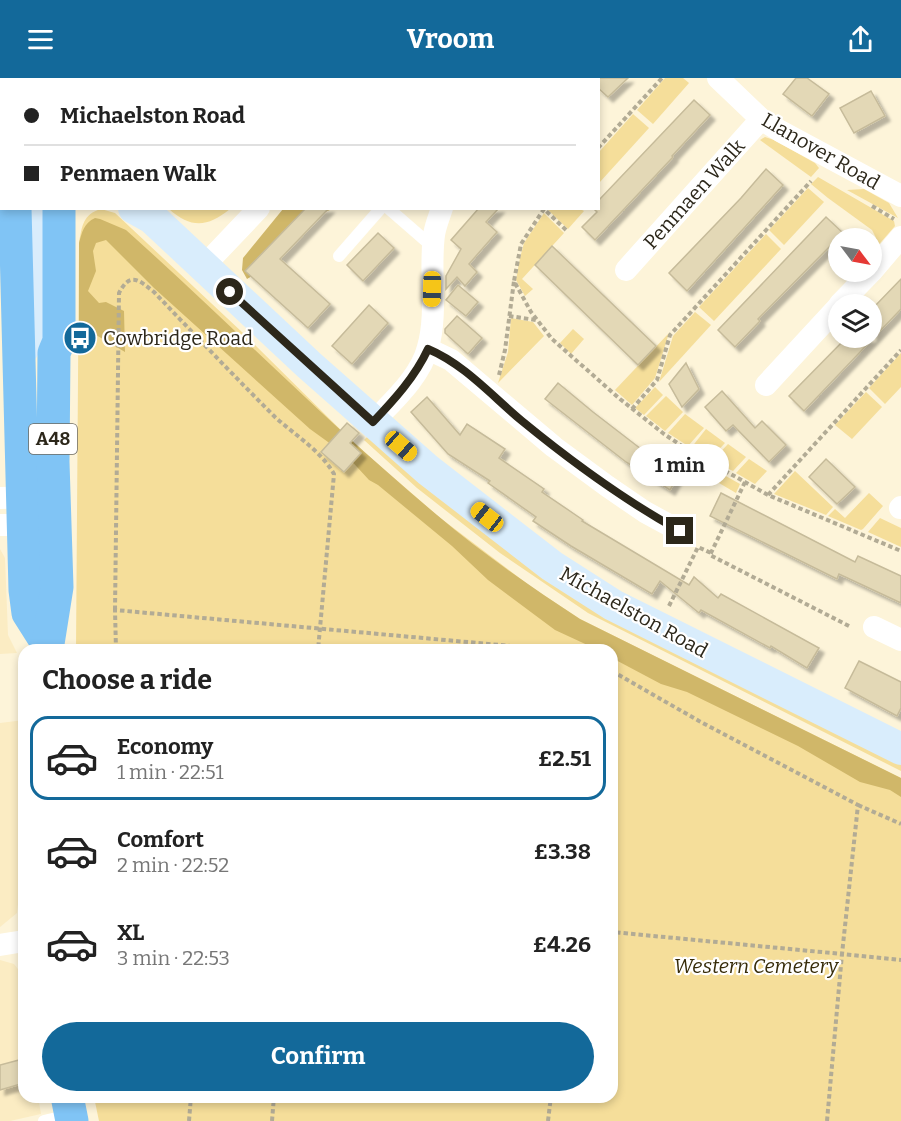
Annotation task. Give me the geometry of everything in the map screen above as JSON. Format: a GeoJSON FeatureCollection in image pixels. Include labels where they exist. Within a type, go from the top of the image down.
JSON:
{"type":"FeatureCollection","features":[{"type":"Feature","properties":{"kind":"highway","name":"A48"},"geometry":{"type":"LineString","coordinates":[[15,210],[26,511],[27,613],[46,644]]}},
{"type":"Feature","properties":{"kind":"highway","name":"A48"},"geometry":{"type":"LineString","coordinates":[[26,511],[54,353],[59,341],[59,210]]}},
{"type":"Feature","properties":{"kind":"street","name":"Llanover Road"},"geometry":{"type":"LineString","coordinates":[[718,78],[761,119],[780,131],[899,188]]}},
{"type":"Feature","properties":{"kind":"street","name":"Penmaen Walk"},"geometry":{"type":"LineString","coordinates":[[626,270],[761,119]]}},
{"type":"Feature","properties":{"kind":"street"},"geometry":{"type":"LineString","coordinates":[[19,355],[37,326],[39,210]]}},
{"type":"Feature","properties":{"kind":"street"},"geometry":{"type":"LineString","coordinates":[[203,267],[257,210]]}},
{"type":"Feature","properties":{"kind":"street"},"geometry":{"type":"LineString","coordinates":[[373,422],[407,383],[428,349],[431,330],[434,235],[441,210]]}},
{"type":"Feature","properties":{"kind":"street","name":"Michaelston Road"},"geometry":{"type":"LineString","coordinates":[[145,212],[373,422],[475,508],[552,566],[606,601],[901,749]]}},
{"type":"Feature","properties":{"kind":"street"},"geometry":{"type":"LineString","coordinates":[[882,259],[901,237]]}},
{"type":"Feature","properties":{"kind":"street"},"geometry":{"type":"LineString","coordinates":[[849,294],[861,282]]}},
{"type":"Feature","properties":{"kind":"street"},"geometry":{"type":"LineString","coordinates":[[766,385],[828,317]]}},
{"type":"Feature","properties":{"kind":"street"},"geometry":{"type":"LineString","coordinates":[[428,349],[451,360],[554,447],[607,486],[645,512],[680,531]]}},
{"type":"Feature","properties":{"kind":"street"},"geometry":{"type":"LineString","coordinates":[[874,627],[901,640]]}},
{"type":"Feature","properties":{"kind":"street"},"geometry":{"type":"LineString","coordinates":[[0,945],[18,942]]}},
{"type":"Feature","properties":{"kind":"lane"},"geometry":{"type":"LineString","coordinates":[[339,256],[379,210]]}},
{"type":"Feature","properties":{"kind":"lane"},"geometry":{"type":"LineString","coordinates":[[390,210],[434,248]]}},
{"type":"Feature","properties":{"kind":"path"},"geometry":{"type":"LineString","coordinates":[[600,146],[662,78]]}},
{"type":"Feature","properties":{"kind":"path"},"geometry":{"type":"LineString","coordinates":[[632,409],[657,380],[670,335],[811,181]]}},
{"type":"Feature","properties":{"kind":"path"},"geometry":{"type":"LineString","coordinates":[[498,377],[505,350],[521,244],[543,210]]}},
{"type":"Feature","properties":{"kind":"path"},"geometry":{"type":"LineString","coordinates":[[545,210],[566,230]]}},
{"type":"Feature","properties":{"kind":"path"},"geometry":{"type":"LineString","coordinates":[[116,644],[119,292],[125,282],[132,279],[142,282],[154,292],[231,374],[281,422],[328,462],[334,474],[319,644]]}},
{"type":"Feature","properties":{"kind":"path"},"geometry":{"type":"LineString","coordinates":[[514,281],[542,329],[587,372],[687,450],[768,495],[901,551]]}},
{"type":"Feature","properties":{"kind":"path"},"geometry":{"type":"LineString","coordinates":[[509,316],[536,321]]}},
{"type":"Feature","properties":{"kind":"path"},"geometry":{"type":"LineString","coordinates":[[768,495],[901,350]]}},
{"type":"Feature","properties":{"kind":"path"},"geometry":{"type":"LineString","coordinates":[[711,553],[745,482]]}},
{"type":"Feature","properties":{"kind":"path"},"geometry":{"type":"LineString","coordinates":[[659,628],[698,547],[851,627]]}},
{"type":"Feature","properties":{"kind":"path"},"geometry":{"type":"LineString","coordinates":[[116,610],[506,644]]}},
{"type":"Feature","properties":{"kind":"path"},"geometry":{"type":"LineString","coordinates":[[618,674],[699,721],[858,805],[901,824]]}},
{"type":"Feature","properties":{"kind":"path"},"geometry":{"type":"LineString","coordinates":[[826,1121],[858,805]]}},
{"type":"Feature","properties":{"kind":"path"},"geometry":{"type":"LineString","coordinates":[[618,933],[901,960]]}},
{"type":"Feature","properties":{"kind":"path"},"geometry":{"type":"LineString","coordinates":[[189,1121],[190,1103]]}},
{"type":"Feature","properties":{"kind":"path"},"geometry":{"type":"LineString","coordinates":[[272,1121],[273,1103]]}},
{"type":"Feature","properties":{"kind":"path"},"geometry":{"type":"LineString","coordinates":[[548,1121],[550,1103]]}},
{"type":"Feature","properties":{"kind":"shaded area"},"geometry":{"type":"Polygon","coordinates":[[[282,210],[330,210],[307,220],[257,273],[247,279],[242,270],[243,258],[282,210]]]}},
{"type":"Feature","properties":{"kind":"shaded area"},"geometry":{"type":"Polygon","coordinates":[[[100,219],[126,230],[397,481],[454,529],[543,595],[580,619],[901,778],[901,797],[890,790],[860,782],[798,746],[687,692],[661,684],[618,661],[618,644],[585,644],[555,630],[488,580],[452,546],[369,480],[346,455],[310,429],[154,288],[106,240],[96,243],[93,251],[96,271],[88,291],[99,303],[106,302],[124,311],[125,352],[79,325],[79,243],[82,232],[91,220],[100,219]]]}},
{"type":"Feature","properties":{"kind":"shaded area"},"geometry":{"type":"Polygon","coordinates":[[[0,549],[5,558],[8,635],[17,653],[0,654],[0,549]]]}},
{"type":"Feature","properties":{"kind":"shaded area"},"geometry":{"type":"Polygon","coordinates":[[[18,721],[18,904],[17,913],[0,927],[0,723],[18,721]]]}},
{"type":"Feature","properties":{"kind":"shaded area"},"geometry":{"type":"Polygon","coordinates":[[[0,960],[14,964],[18,969],[18,1103],[39,1103],[41,1114],[0,1121],[0,960]]]}},
{"type":"Feature","properties":{"kind":"green space"},"geometry":{"type":"Polygon","coordinates":[[[665,78],[683,78],[689,83],[653,124],[637,110],[665,78]]]}},
{"type":"Feature","properties":{"kind":"green space"},"geometry":{"type":"Polygon","coordinates":[[[633,114],[649,128],[600,182],[600,151],[633,114]]]}},
{"type":"Feature","properties":{"kind":"green space"},"geometry":{"type":"Polygon","coordinates":[[[765,137],[815,163],[819,168],[811,177],[760,140],[765,137]]]}},
{"type":"Feature","properties":{"kind":"green space"},"geometry":{"type":"Polygon","coordinates":[[[818,177],[894,221],[895,226],[882,241],[882,228],[869,228],[811,184],[818,177]]]}},
{"type":"Feature","properties":{"kind":"green space"},"geometry":{"type":"Polygon","coordinates":[[[808,188],[824,202],[784,245],[769,230],[808,188]]]}},
{"type":"Feature","properties":{"kind":"green space"},"geometry":{"type":"Polygon","coordinates":[[[864,189],[889,203],[898,218],[847,190],[864,189]]]}},
{"type":"Feature","properties":{"kind":"green space","name":"Western Cemetery"},"geometry":{"type":"Polygon","coordinates":[[[104,210],[115,213],[243,333],[354,443],[439,517],[530,586],[580,619],[901,778],[901,1121],[99,1121],[95,1103],[618,1103],[618,644],[76,644],[79,243],[87,217],[95,211],[104,210]]]}},
{"type":"Feature","properties":{"kind":"green space"},"geometry":{"type":"Polygon","coordinates":[[[170,210],[229,210],[214,219],[200,223],[192,223],[170,210]]]}},
{"type":"Feature","properties":{"kind":"green space"},"geometry":{"type":"Polygon","coordinates":[[[548,210],[584,211],[568,229],[548,210]]]}},
{"type":"Feature","properties":{"kind":"green space"},"geometry":{"type":"Polygon","coordinates":[[[544,213],[564,233],[522,279],[533,289],[525,296],[516,280],[520,258],[524,243],[544,213]]]}},
{"type":"Feature","properties":{"kind":"green space"},"geometry":{"type":"Polygon","coordinates":[[[766,234],[781,249],[714,321],[699,307],[766,234]]]}},
{"type":"Feature","properties":{"kind":"green space"},"geometry":{"type":"Polygon","coordinates":[[[695,312],[711,325],[659,382],[673,336],[695,312]]]}},
{"type":"Feature","properties":{"kind":"green space"},"geometry":{"type":"Polygon","coordinates":[[[511,318],[533,322],[544,336],[498,383],[508,352],[511,318]]]}},
{"type":"Feature","properties":{"kind":"green space"},"geometry":{"type":"Polygon","coordinates":[[[573,329],[584,339],[571,354],[560,343],[573,329]]]}},
{"type":"Feature","properties":{"kind":"green space"},"geometry":{"type":"Polygon","coordinates":[[[669,333],[655,378],[632,405],[615,390],[669,333]]]}},
{"type":"Feature","properties":{"kind":"green space"},"geometry":{"type":"Polygon","coordinates":[[[901,353],[901,387],[885,404],[869,388],[901,353]]]}},
{"type":"Feature","properties":{"kind":"green space"},"geometry":{"type":"Polygon","coordinates":[[[655,387],[663,395],[644,415],[635,408],[655,387]]]}},
{"type":"Feature","properties":{"kind":"green space"},"geometry":{"type":"Polygon","coordinates":[[[866,392],[882,407],[852,439],[835,425],[866,392]]]}},
{"type":"Feature","properties":{"kind":"green space"},"geometry":{"type":"Polygon","coordinates":[[[666,396],[683,412],[665,431],[646,416],[666,396]]]}},
{"type":"Feature","properties":{"kind":"green space"},"geometry":{"type":"Polygon","coordinates":[[[685,414],[704,428],[688,446],[668,433],[685,414]]]}},
{"type":"Feature","properties":{"kind":"green space"},"geometry":{"type":"Polygon","coordinates":[[[706,429],[725,443],[710,459],[691,448],[706,429]]]}},
{"type":"Feature","properties":{"kind":"green space"},"geometry":{"type":"Polygon","coordinates":[[[370,434],[398,459],[901,761],[901,771],[588,613],[500,553],[417,488],[364,440],[370,434]]]}},
{"type":"Feature","properties":{"kind":"green space"},"geometry":{"type":"Polygon","coordinates":[[[728,444],[746,457],[733,471],[712,461],[728,444]]]}},
{"type":"Feature","properties":{"kind":"green space"},"geometry":{"type":"Polygon","coordinates":[[[749,459],[767,471],[755,484],[736,473],[749,459]]]}},
{"type":"Feature","properties":{"kind":"green space"},"geometry":{"type":"Polygon","coordinates":[[[708,466],[740,484],[736,493],[702,473],[708,466]]]}},
{"type":"Feature","properties":{"kind":"green space"},"geometry":{"type":"Polygon","coordinates":[[[795,471],[833,507],[826,515],[774,494],[795,471]]]}},
{"type":"Feature","properties":{"kind":"green space"},"geometry":{"type":"Polygon","coordinates":[[[869,493],[883,506],[863,529],[828,516],[835,509],[845,518],[869,493]]]}},
{"type":"Feature","properties":{"kind":"green space"},"geometry":{"type":"Polygon","coordinates":[[[880,518],[901,528],[901,547],[868,532],[880,518]]]}},
{"type":"Feature","properties":{"kind":"building"},"geometry":{"type":"Polygon","coordinates":[[[600,78],[628,78],[608,97],[600,90],[600,78]]]}},
{"type":"Feature","properties":{"kind":"building"},"geometry":{"type":"Polygon","coordinates":[[[796,78],[807,78],[829,94],[812,116],[783,94],[796,78]]]}},
{"type":"Feature","properties":{"kind":"building"},"geometry":{"type":"Polygon","coordinates":[[[871,91],[885,116],[854,133],[840,108],[871,91]]]}},
{"type":"Feature","properties":{"kind":"building"},"geometry":{"type":"Polygon","coordinates":[[[694,100],[710,115],[595,240],[582,227],[597,212],[595,210],[600,210],[600,199],[694,100]]]}},
{"type":"Feature","properties":{"kind":"building"},"geometry":{"type":"Polygon","coordinates":[[[766,169],[783,185],[687,291],[669,273],[766,169]]]}},
{"type":"Feature","properties":{"kind":"building"},"geometry":{"type":"Polygon","coordinates":[[[304,210],[327,210],[280,259],[330,304],[308,328],[245,271],[304,210]]]}},
{"type":"Feature","properties":{"kind":"building"},"geometry":{"type":"Polygon","coordinates":[[[477,210],[497,210],[486,222],[497,232],[469,264],[477,272],[465,286],[457,277],[446,289],[446,276],[461,249],[451,240],[477,210]]]}},
{"type":"Feature","properties":{"kind":"building"},"geometry":{"type":"Polygon","coordinates":[[[826,217],[838,228],[828,228],[828,248],[758,319],[760,321],[735,347],[718,330],[826,217]]]}},
{"type":"Feature","properties":{"kind":"building"},"geometry":{"type":"Polygon","coordinates":[[[378,233],[394,248],[363,281],[347,265],[378,233]]]}},
{"type":"Feature","properties":{"kind":"building"},"geometry":{"type":"Polygon","coordinates":[[[552,246],[656,346],[638,365],[535,265],[552,246]]]}},
{"type":"Feature","properties":{"kind":"building"},"geometry":{"type":"Polygon","coordinates":[[[901,279],[901,309],[882,329],[882,299],[901,279]]]}},
{"type":"Feature","properties":{"kind":"building"},"geometry":{"type":"Polygon","coordinates":[[[458,285],[478,302],[466,316],[446,300],[458,285]]]}},
{"type":"Feature","properties":{"kind":"building"},"geometry":{"type":"Polygon","coordinates":[[[369,305],[388,323],[352,364],[332,346],[369,305]]]}},
{"type":"Feature","properties":{"kind":"building"},"geometry":{"type":"Polygon","coordinates":[[[457,316],[482,338],[468,354],[445,333],[445,329],[457,316]]]}},
{"type":"Feature","properties":{"kind":"building"},"geometry":{"type":"Polygon","coordinates":[[[836,348],[864,348],[804,411],[789,396],[836,348]]]}},
{"type":"Feature","properties":{"kind":"building"},"geometry":{"type":"Polygon","coordinates":[[[686,363],[699,389],[682,407],[669,384],[686,363]]]}},
{"type":"Feature","properties":{"kind":"building"},"geometry":{"type":"Polygon","coordinates":[[[558,383],[641,449],[680,473],[670,490],[626,462],[545,399],[558,383]]]}},
{"type":"Feature","properties":{"kind":"building"},"geometry":{"type":"Polygon","coordinates":[[[722,391],[755,428],[762,421],[786,445],[769,462],[733,425],[726,431],[705,407],[722,391]]]}},
{"type":"Feature","properties":{"kind":"building"},"geometry":{"type":"Polygon","coordinates":[[[427,397],[460,435],[467,424],[505,449],[499,458],[544,489],[542,492],[582,521],[689,585],[694,577],[718,598],[721,594],[819,648],[807,668],[771,646],[770,648],[701,610],[699,613],[660,581],[652,594],[533,521],[536,517],[488,483],[490,481],[448,454],[411,412],[427,397]]]}},
{"type":"Feature","properties":{"kind":"building"},"geometry":{"type":"Polygon","coordinates":[[[347,423],[359,433],[350,443],[361,453],[344,472],[321,452],[347,423]]]}},
{"type":"Feature","properties":{"kind":"building"},"geometry":{"type":"Polygon","coordinates":[[[826,459],[855,487],[837,504],[809,477],[826,459]]]}},
{"type":"Feature","properties":{"kind":"building"},"geometry":{"type":"Polygon","coordinates":[[[721,493],[855,562],[858,556],[901,576],[901,603],[839,574],[837,579],[710,516],[721,493]]]}},
{"type":"Feature","properties":{"kind":"building"},"geometry":{"type":"Polygon","coordinates":[[[859,661],[901,682],[901,708],[897,716],[845,688],[859,661]]]}},
{"type":"Feature","properties":{"kind":"building"},"geometry":{"type":"Polygon","coordinates":[[[18,1060],[18,1085],[0,1090],[0,1065],[18,1060]]]}},
{"type":"Feature","properties":{"kind":"place","name":"Cowbridge Road"},"geometry":{"type":"Point","coordinates":[80,338]}},
{"type":"Feature","properties":{"kind":"route"},"geometry":{"type":"LineString","coordinates":[[230,292],[373,422],[407,383],[428,349],[451,360],[554,447],[607,486],[645,512],[680,531]]}}]}
